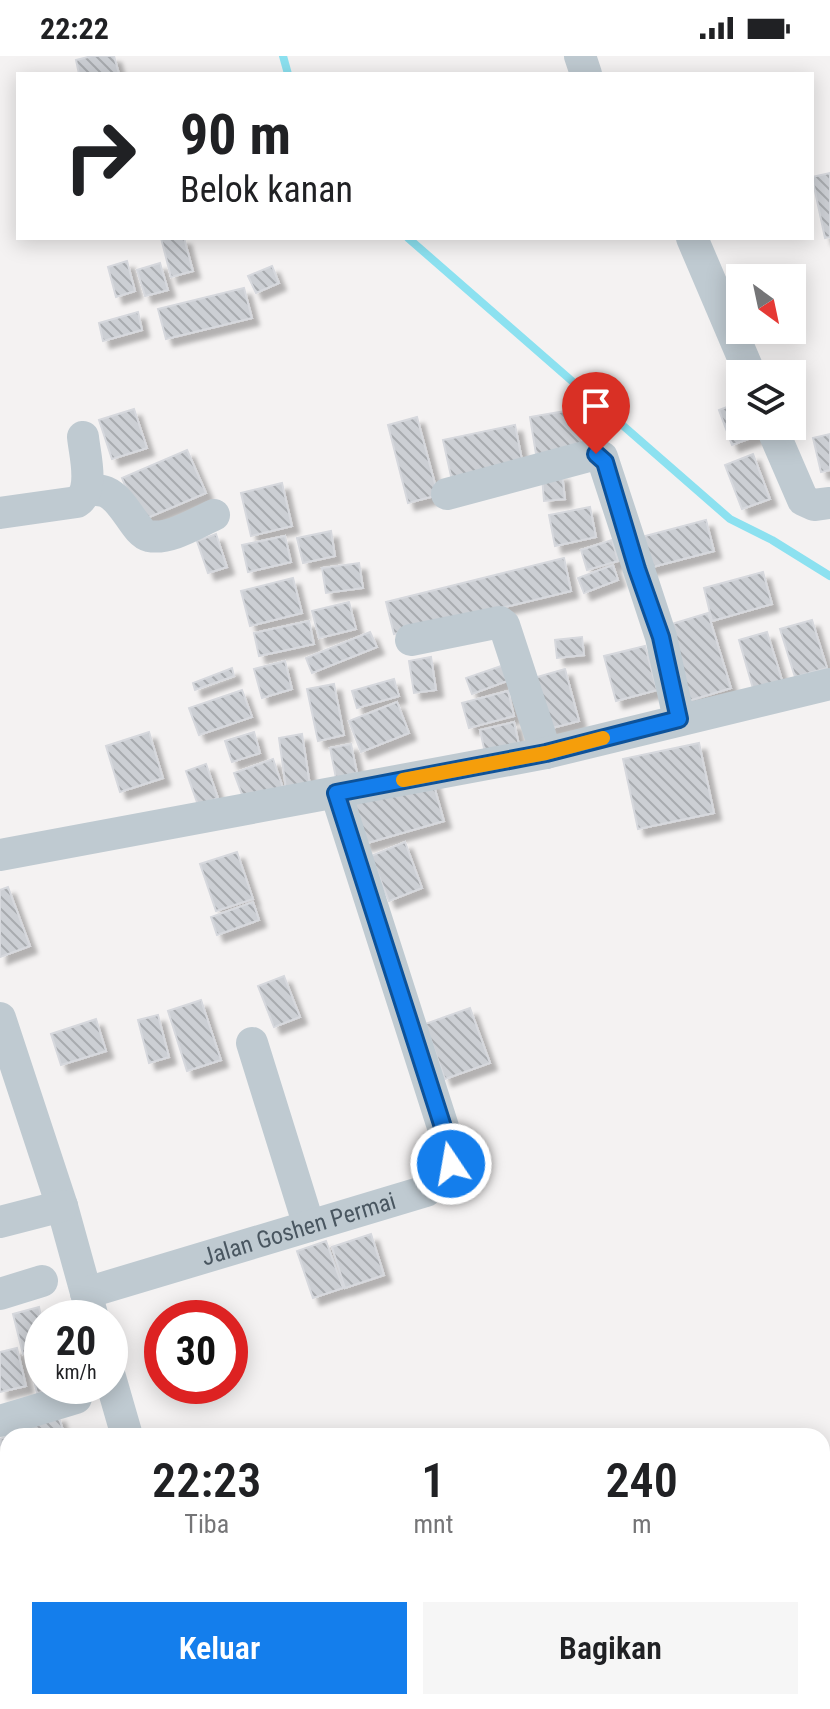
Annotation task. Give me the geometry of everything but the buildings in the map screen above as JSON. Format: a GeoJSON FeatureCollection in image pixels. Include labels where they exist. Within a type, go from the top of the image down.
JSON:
{"type":"FeatureCollection","features":[{"type":"Feature","properties":{"kind":"street"},"geometry":{"type":"LineString","coordinates":[[693,240],[744,360]]}},
{"type":"Feature","properties":{"kind":"street"},"geometry":{"type":"LineString","coordinates":[[0,513],[77,502],[83,497],[88,489],[83,437]]}},
{"type":"Feature","properties":{"kind":"street"},"geometry":{"type":"LineString","coordinates":[[777,440],[803,500],[814,505],[830,503]]}},
{"type":"Feature","properties":{"kind":"street"},"geometry":{"type":"LineString","coordinates":[[447,494],[596,454],[602,457],[661,637],[679,719]]}},
{"type":"Feature","properties":{"kind":"street"},"geometry":{"type":"LineString","coordinates":[[88,489],[105,491],[122,503],[141,533],[151,536],[172,533],[214,515]]}},
{"type":"Feature","properties":{"kind":"street"},"geometry":{"type":"LineString","coordinates":[[411,640],[500,622],[504,625],[546,753]]}},
{"type":"Feature","properties":{"kind":"street"},"geometry":{"type":"LineString","coordinates":[[0,855],[546,753],[830,684]]}},
{"type":"Feature","properties":{"kind":"street","name":"Jalan Goshen Permai"},"geometry":{"type":"LineString","coordinates":[[106,1300],[309,1226],[426,1191],[446,1175],[451,1152],[336,793]]}},
{"type":"Feature","properties":{"kind":"street"},"geometry":{"type":"LineString","coordinates":[[0,1018],[62,1206],[88,1300]]}},
{"type":"Feature","properties":{"kind":"street"},"geometry":{"type":"LineString","coordinates":[[252,1043],[309,1226]]}},
{"type":"Feature","properties":{"kind":"street"},"geometry":{"type":"LineString","coordinates":[[0,1222],[62,1206]]}},
{"type":"Feature","properties":{"kind":"street"},"geometry":{"type":"LineString","coordinates":[[0,1294],[42,1281]]}},
{"type":"Feature","properties":{"kind":"street"},"geometry":{"type":"LineString","coordinates":[[0,1421],[56,1404]]}},
{"type":"Feature","properties":{"kind":"street"},"geometry":{"type":"LineString","coordinates":[[118,1404],[125,1428]]}},
{"type":"Feature","properties":{"kind":"waterway"},"geometry":{"type":"LineString","coordinates":[[283,56],[287,72]]}},
{"type":"Feature","properties":{"kind":"waterway"},"geometry":{"type":"LineString","coordinates":[[410,240],[730,519],[772,540],[830,576]]}},
{"type":"Feature","properties":{"kind":"slow traffic"},"geometry":{"type":"LineString","coordinates":[[403,780],[546,753],[603,738]]}},
{"type":"Feature","properties":{"kind":"route"},"geometry":{"type":"LineString","coordinates":[[451,1164],[451,1152],[336,793],[546,753],[679,719],[661,637],[605,462],[596,454]]}}]}
